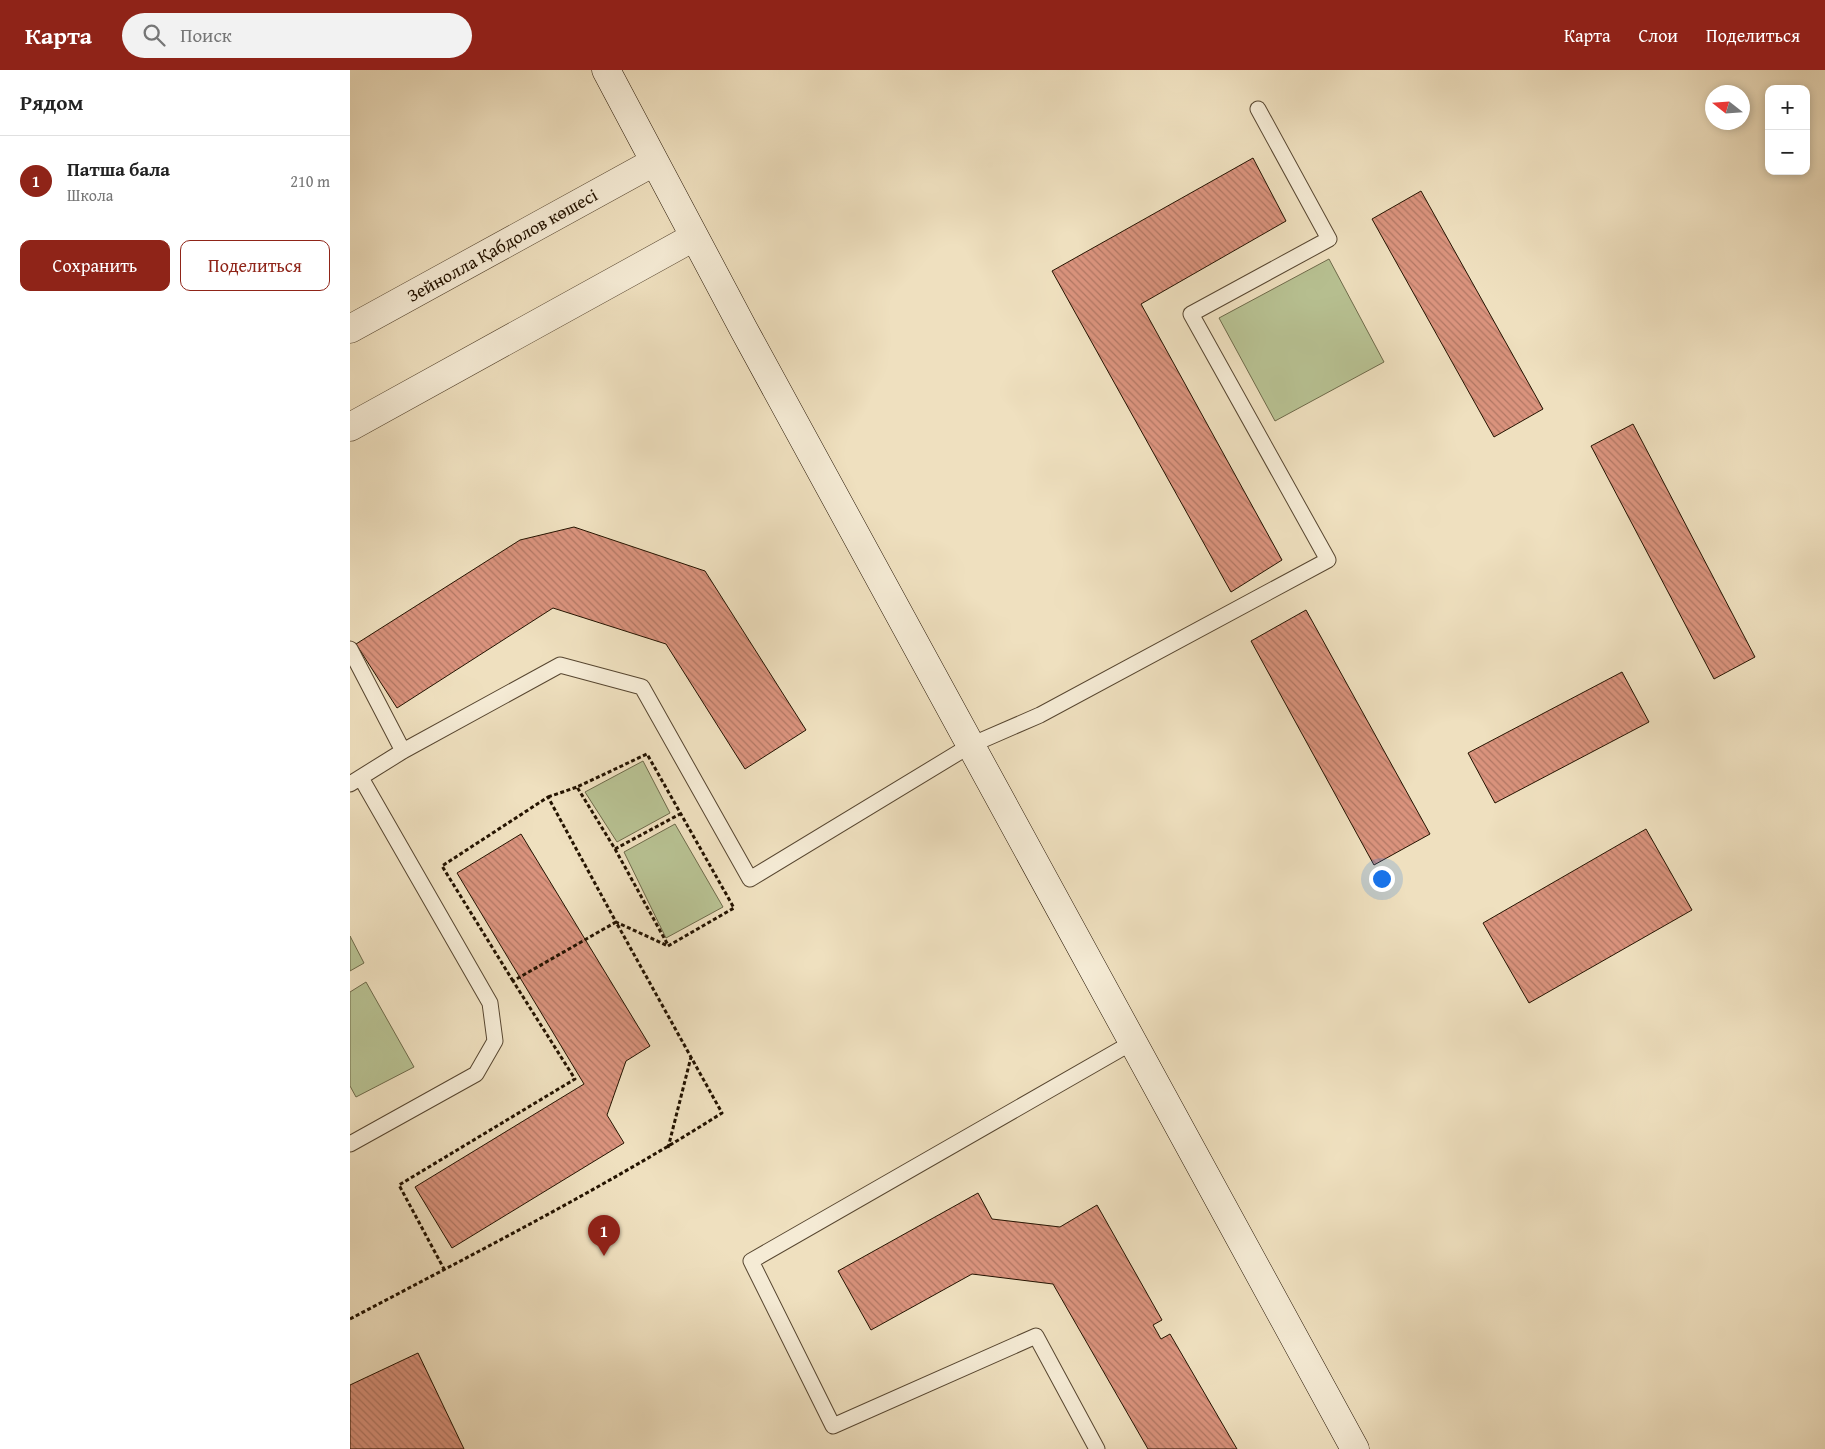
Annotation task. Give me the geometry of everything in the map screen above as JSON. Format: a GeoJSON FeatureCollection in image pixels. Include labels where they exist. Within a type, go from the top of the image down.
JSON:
{"type":"FeatureCollection","features":[{"type":"Feature","properties":{"kind":"street"},"geometry":{"type":"LineString","coordinates":[[606,70],[694,237],[1355,1449]]}},
{"type":"Feature","properties":{"kind":"street","name":"Зейнолла Қабдолов көшесі"},"geometry":{"type":"LineString","coordinates":[[350,329],[654,162]]}},
{"type":"Feature","properties":{"kind":"street"},"geometry":{"type":"LineString","coordinates":[[350,428],[694,237]]}},
{"type":"Feature","properties":{"kind":"lane"},"geometry":{"type":"LineString","coordinates":[[350,1144],[476,1074],[495,1041],[490,1002],[356,781],[403,751],[560,665],[642,687],[750,879],[971,744],[1040,715],[1328,560],[1191,314],[1329,239],[1258,109]]}},
{"type":"Feature","properties":{"kind":"lane"},"geometry":{"type":"LineString","coordinates":[[350,649],[403,751]]}},
{"type":"Feature","properties":{"kind":"lane"},"geometry":{"type":"LineString","coordinates":[[1097,1449],[1036,1336],[833,1426],[751,1261],[1133,1042]]}},
{"type":"Feature","properties":{"kind":"path"},"geometry":{"type":"LineString","coordinates":[[444,1269],[399,1185],[575,1079],[442,866],[548,797],[577,787],[647,754],[734,908],[668,946]]}},
{"type":"Feature","properties":{"kind":"path"},"geometry":{"type":"LineString","coordinates":[[577,787],[668,946]]}},
{"type":"Feature","properties":{"kind":"path"},"geometry":{"type":"LineString","coordinates":[[350,1320],[668,1148],[722,1113],[548,797]]}},
{"type":"Feature","properties":{"kind":"path"},"geometry":{"type":"LineString","coordinates":[[614,849],[680,814]]}},
{"type":"Feature","properties":{"kind":"path"},"geometry":{"type":"LineString","coordinates":[[616,922],[668,946]]}},
{"type":"Feature","properties":{"kind":"path"},"geometry":{"type":"LineString","coordinates":[[513,981],[616,922]]}},
{"type":"Feature","properties":{"kind":"path"},"geometry":{"type":"LineString","coordinates":[[668,1148],[692,1056]]}},
{"type":"Feature","properties":{"kind":"green space"},"geometry":{"type":"Polygon","coordinates":[[[1329,259],[1384,362],[1275,421],[1219,318],[1329,259]]]}},
{"type":"Feature","properties":{"kind":"green space"},"geometry":{"type":"Polygon","coordinates":[[[643,761],[670,813],[617,842],[585,792],[643,761]]]}},
{"type":"Feature","properties":{"kind":"green space"},"geometry":{"type":"Polygon","coordinates":[[[675,824],[723,907],[666,938],[624,852],[675,824]]]}},
{"type":"Feature","properties":{"kind":"green space"},"geometry":{"type":"Polygon","coordinates":[[[350,936],[364,963],[350,971],[350,936]]]}},
{"type":"Feature","properties":{"kind":"green space"},"geometry":{"type":"Polygon","coordinates":[[[366,982],[414,1067],[356,1097],[350,1086],[350,992],[366,982]]]}},
{"type":"Feature","properties":{"kind":"building"},"geometry":{"type":"Polygon","coordinates":[[[1253,158],[1286,221],[1141,304],[1282,560],[1231,592],[1052,271],[1253,158]]]}},
{"type":"Feature","properties":{"kind":"building"},"geometry":{"type":"Polygon","coordinates":[[[1421,191],[1543,409],[1494,437],[1372,219],[1421,191]]]}},
{"type":"Feature","properties":{"kind":"building"},"geometry":{"type":"Polygon","coordinates":[[[1633,424],[1755,657],[1714,679],[1591,446],[1633,424]]]}},
{"type":"Feature","properties":{"kind":"building"},"geometry":{"type":"Polygon","coordinates":[[[574,527],[705,571],[806,730],[745,769],[666,644],[553,608],[397,708],[356,644],[520,540],[574,527]]]}},
{"type":"Feature","properties":{"kind":"building"},"geometry":{"type":"Polygon","coordinates":[[[1306,610],[1430,834],[1374,865],[1251,641],[1306,610]]]}},
{"type":"Feature","properties":{"kind":"building"},"geometry":{"type":"Polygon","coordinates":[[[1622,672],[1649,722],[1495,803],[1468,753],[1622,672]]]}},
{"type":"Feature","properties":{"kind":"building"},"geometry":{"type":"Polygon","coordinates":[[[1646,829],[1692,910],[1529,1003],[1483,923],[1646,829]]]}},
{"type":"Feature","properties":{"kind":"building"},"geometry":{"type":"Polygon","coordinates":[[[521,834],[650,1046],[626,1061],[607,1115],[624,1143],[452,1248],[415,1187],[584,1084],[457,873],[521,834]]]}},
{"type":"Feature","properties":{"kind":"building"},"geometry":{"type":"Polygon","coordinates":[[[978,1193],[992,1219],[1060,1227],[1097,1205],[1162,1320],[1153,1325],[1161,1339],[1170,1334],[1237,1449],[1148,1449],[1053,1284],[972,1274],[871,1330],[838,1271],[978,1193]]]}},
{"type":"Feature","properties":{"kind":"building"},"geometry":{"type":"Polygon","coordinates":[[[418,1353],[464,1449],[350,1449],[350,1385],[418,1353]]]}},
{"type":"Feature","properties":{"kind":"place","name":"Патша бала"},"geometry":{"type":"Point","coordinates":[604,1256]}}]}
